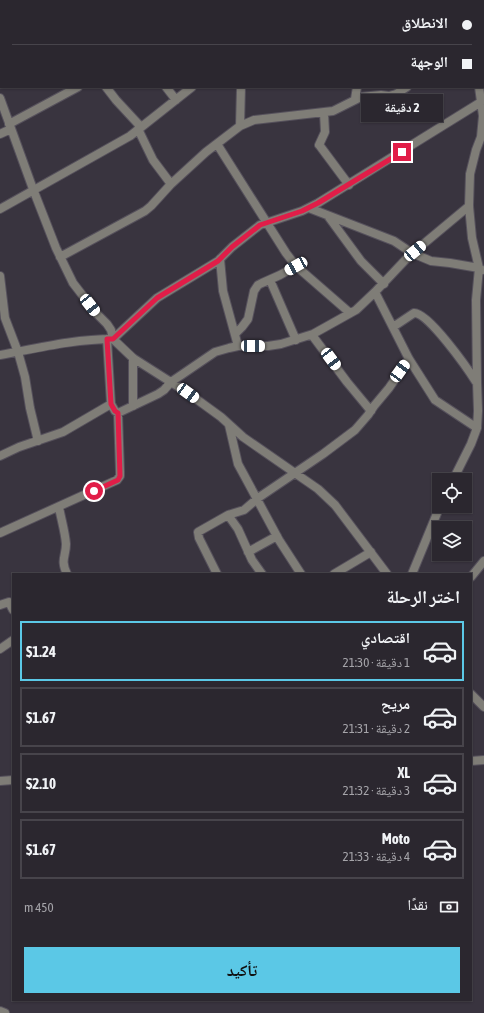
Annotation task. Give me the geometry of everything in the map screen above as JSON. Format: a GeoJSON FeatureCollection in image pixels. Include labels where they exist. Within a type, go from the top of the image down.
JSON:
{"type":"FeatureCollection","features":[{"type":"Feature","properties":{"kind":"street"},"geometry":{"type":"LineString","coordinates":[[0,134],[10,126],[74,88]]}},
{"type":"Feature","properties":{"kind":"street"},"geometry":{"type":"LineString","coordinates":[[107,88],[140,128],[153,160],[171,184]]}},
{"type":"Feature","properties":{"kind":"street"},"geometry":{"type":"LineString","coordinates":[[167,88],[176,100]]}},
{"type":"Feature","properties":{"kind":"street"},"geometry":{"type":"LineString","coordinates":[[0,209],[33,189],[130,136],[191,88]]}},
{"type":"Feature","properties":{"kind":"street"},"geometry":{"type":"LineString","coordinates":[[240,126],[241,88]]}},
{"type":"Feature","properties":{"kind":"street"},"geometry":{"type":"LineString","coordinates":[[355,99],[357,88]]}},
{"type":"Feature","properties":{"kind":"street"},"geometry":{"type":"LineString","coordinates":[[60,257],[145,211],[171,184],[240,126],[254,120],[333,111],[361,97],[381,95],[389,96],[396,94],[405,88]]}},
{"type":"Feature","properties":{"kind":"street"},"geometry":{"type":"LineString","coordinates":[[456,473],[471,444],[476,428],[478,411],[476,300],[482,270],[472,238],[469,206],[470,174],[474,156],[481,138],[483,116],[479,88]]}},
{"type":"Feature","properties":{"kind":"street"},"geometry":{"type":"LineString","coordinates":[[0,98],[33,189],[60,257],[73,283],[111,330],[111,404],[118,413],[120,472],[118,480],[0,533]]}},
{"type":"Feature","properties":{"kind":"street"},"geometry":{"type":"LineString","coordinates":[[0,355],[80,340],[110,339],[157,298],[220,259],[232,247],[260,225],[309,208],[349,185],[481,102]]}},
{"type":"Feature","properties":{"kind":"street"},"geometry":{"type":"LineString","coordinates":[[324,113],[325,132],[319,145],[349,185]]}},
{"type":"Feature","properties":{"kind":"street"},"geometry":{"type":"LineString","coordinates":[[217,144],[286,253],[296,266],[350,313]]}},
{"type":"Feature","properties":{"kind":"street"},"geometry":{"type":"LineString","coordinates":[[474,156],[484,146]]}},
{"type":"Feature","properties":{"kind":"street"},"geometry":{"type":"LineString","coordinates":[[118,413],[158,394],[171,382],[215,352],[238,346],[268,346],[296,340],[312,334],[350,313],[376,292],[412,253],[469,206]]}},
{"type":"Feature","properties":{"kind":"street"},"geometry":{"type":"LineString","coordinates":[[309,208],[394,241],[412,253],[431,262],[450,263],[482,270]]}},
{"type":"Feature","properties":{"kind":"street"},"geometry":{"type":"LineString","coordinates":[[328,216],[361,261],[384,284]]}},
{"type":"Feature","properties":{"kind":"street"},"geometry":{"type":"LineString","coordinates":[[220,259],[223,290],[238,346]]}},
{"type":"Feature","properties":{"kind":"street"},"geometry":{"type":"LineString","coordinates":[[235,334],[248,319],[254,291],[258,285],[296,266]]}},
{"type":"Feature","properties":{"kind":"street"},"geometry":{"type":"LineString","coordinates":[[0,276],[5,318],[18,352],[25,377],[30,408],[38,441]]}},
{"type":"Feature","properties":{"kind":"street"},"geometry":{"type":"LineString","coordinates":[[270,280],[296,340]]}},
{"type":"Feature","properties":{"kind":"street"},"geometry":{"type":"LineString","coordinates":[[376,292],[409,359],[435,400],[476,428]]}},
{"type":"Feature","properties":{"kind":"street"},"geometry":{"type":"LineString","coordinates":[[393,327],[414,313],[420,314],[440,334],[477,382]]}},
{"type":"Feature","properties":{"kind":"street"},"geometry":{"type":"LineString","coordinates":[[312,334],[347,382],[371,411]]}},
{"type":"Feature","properties":{"kind":"street"},"geometry":{"type":"LineString","coordinates":[[110,339],[133,358],[216,413],[243,436],[318,489],[335,505],[386,573]]}},
{"type":"Feature","properties":{"kind":"street"},"geometry":{"type":"LineString","coordinates":[[133,358],[133,406]]}},
{"type":"Feature","properties":{"kind":"street"},"geometry":{"type":"LineString","coordinates":[[216,573],[199,538],[198,532],[228,515],[244,510],[355,430],[371,411],[409,359]]}},
{"type":"Feature","properties":{"kind":"street"},"geometry":{"type":"LineString","coordinates":[[0,456],[19,447],[63,432],[111,404]]}},
{"type":"Feature","properties":{"kind":"street"},"geometry":{"type":"LineString","coordinates":[[229,424],[238,464],[256,500],[300,573]]}},
{"type":"Feature","properties":{"kind":"street"},"geometry":{"type":"LineString","coordinates":[[59,507],[66,550],[63,563],[67,573]]}},
{"type":"Feature","properties":{"kind":"street"},"geometry":{"type":"LineString","coordinates":[[412,573],[437,513]]}},
{"type":"Feature","properties":{"kind":"street"},"geometry":{"type":"LineString","coordinates":[[228,515],[238,529],[252,560],[261,573]]}},
{"type":"Feature","properties":{"kind":"street"},"geometry":{"type":"LineString","coordinates":[[248,552],[277,536]]}},
{"type":"Feature","properties":{"kind":"street"},"geometry":{"type":"LineString","coordinates":[[336,573],[371,552]]}},
{"type":"Feature","properties":{"kind":"street"},"geometry":{"type":"LineString","coordinates":[[472,576],[484,561]]}},
{"type":"Feature","properties":{"kind":"street"},"geometry":{"type":"LineString","coordinates":[[0,605],[9,602],[12,608]]}},
{"type":"Feature","properties":{"kind":"street"},"geometry":{"type":"LineString","coordinates":[[0,649],[12,641]]}},
{"type":"Feature","properties":{"kind":"street"},"geometry":{"type":"LineString","coordinates":[[472,695],[484,707]]}},
{"type":"Feature","properties":{"kind":"street"},"geometry":{"type":"LineString","coordinates":[[472,761],[484,760]]}},
{"type":"Feature","properties":{"kind":"street"},"geometry":{"type":"LineString","coordinates":[[0,781],[12,780]]}},
{"type":"Feature","properties":{"kind":"street"},"geometry":{"type":"LineString","coordinates":[[0,1011],[6,1013]]}},
{"type":"Feature","properties":{"kind":"route"},"geometry":{"type":"LineString","coordinates":[[94,491],[118,480],[120,476],[118,413],[111,404],[107,339],[113,339],[157,298],[218,261],[232,247],[260,225],[270,220],[302,211],[318,203],[402,152]]}}]}
